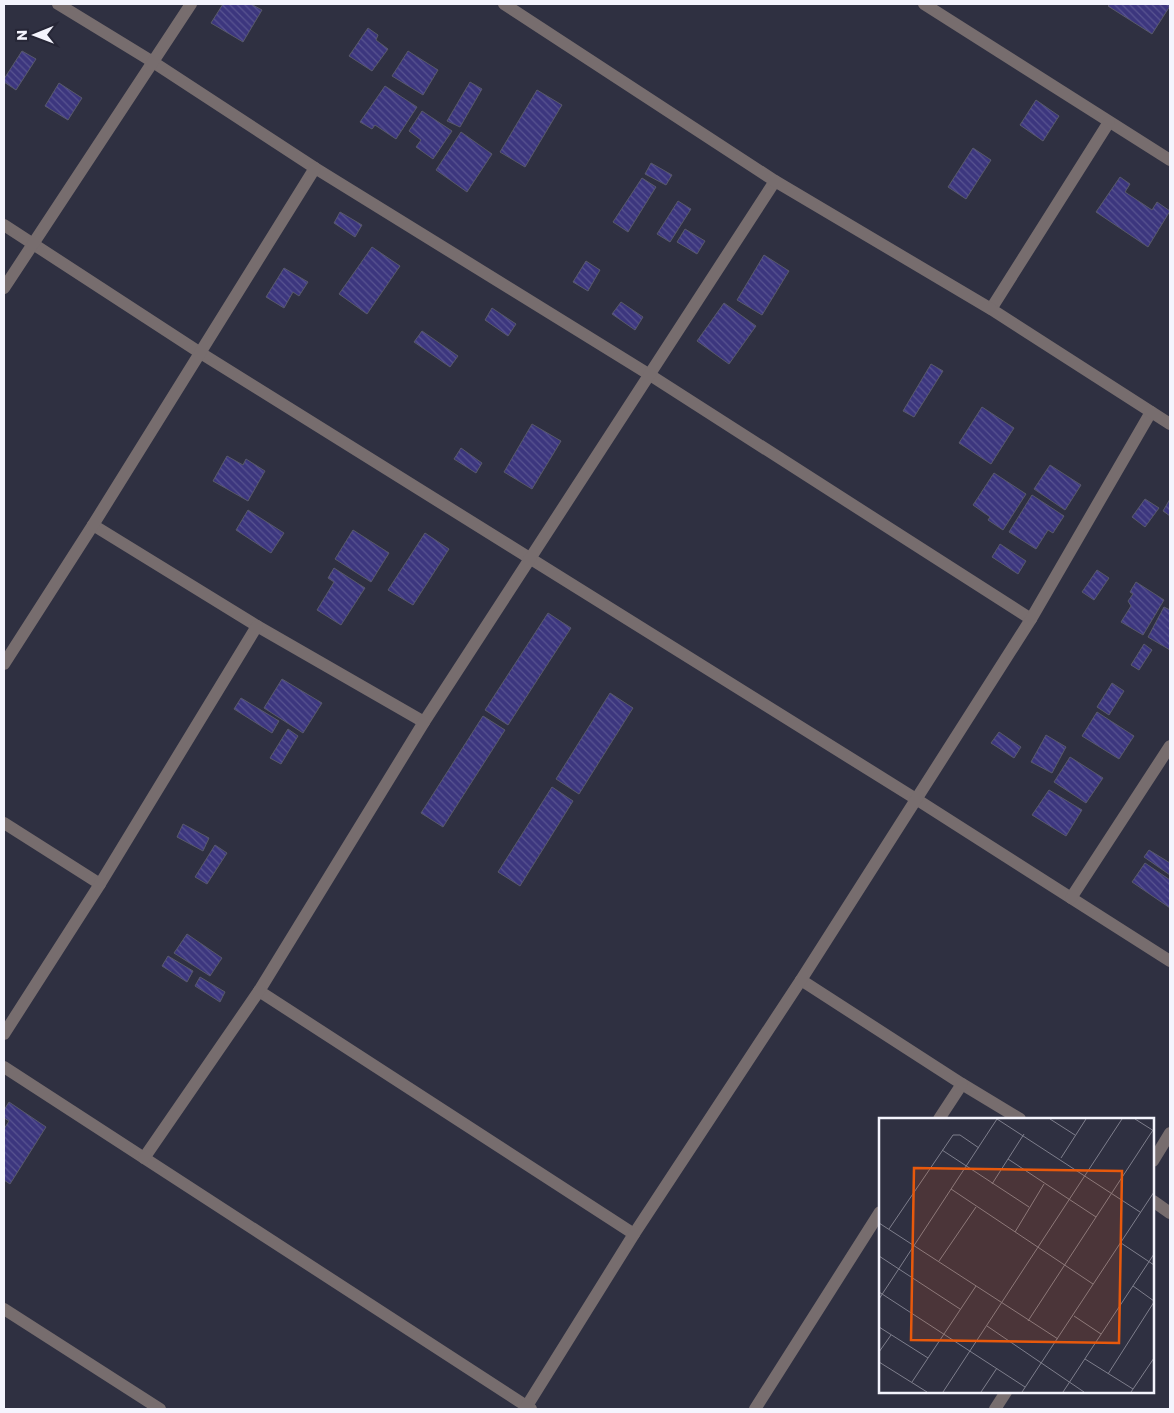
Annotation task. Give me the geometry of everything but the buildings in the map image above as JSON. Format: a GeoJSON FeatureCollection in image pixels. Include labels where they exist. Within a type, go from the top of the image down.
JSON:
{"type":"FeatureCollection","features":[{"type":"Feature","properties":{"kind":"street"},"geometry":{"type":"LineString","coordinates":[[58,4],[153,62],[315,168],[650,374],[1032,619]]}},
{"type":"Feature","properties":{"kind":"street"},"geometry":{"type":"LineString","coordinates":[[4,288],[191,4]]}},
{"type":"Feature","properties":{"kind":"street"},"geometry":{"type":"LineString","coordinates":[[504,4],[775,181],[991,310],[1170,424]]}},
{"type":"Feature","properties":{"kind":"street"},"geometry":{"type":"LineString","coordinates":[[924,4],[1170,160]]}},
{"type":"Feature","properties":{"kind":"street"},"geometry":{"type":"LineString","coordinates":[[991,310],[1109,122]]}},
{"type":"Feature","properties":{"kind":"street"},"geometry":{"type":"LineString","coordinates":[[4,664],[315,168]]}},
{"type":"Feature","properties":{"kind":"street"},"geometry":{"type":"LineString","coordinates":[[144,1158],[258,991],[424,722],[775,181]]}},
{"type":"Feature","properties":{"kind":"street"},"geometry":{"type":"LineString","coordinates":[[4,225],[199,352],[916,798],[1170,962]]}},
{"type":"Feature","properties":{"kind":"street"},"geometry":{"type":"LineString","coordinates":[[4,1067],[527,1408],[634,1234],[801,980],[1032,619],[1151,412]]}},
{"type":"Feature","properties":{"kind":"street"},"geometry":{"type":"LineString","coordinates":[[93,524],[257,626],[424,722]]}},
{"type":"Feature","properties":{"kind":"street"},"geometry":{"type":"LineString","coordinates":[[4,1034],[100,884],[257,626]]}},
{"type":"Feature","properties":{"kind":"street"},"geometry":{"type":"LineString","coordinates":[[1071,898],[1170,746]]}},
{"type":"Feature","properties":{"kind":"street"},"geometry":{"type":"LineString","coordinates":[[4,823],[100,884]]}},
{"type":"Feature","properties":{"kind":"street"},"geometry":{"type":"LineString","coordinates":[[801,980],[1018,1118]]}},
{"type":"Feature","properties":{"kind":"street"},"geometry":{"type":"LineString","coordinates":[[258,991],[634,1234]]}},
{"type":"Feature","properties":{"kind":"street"},"geometry":{"type":"LineString","coordinates":[[940,1118],[962,1084]]}},
{"type":"Feature","properties":{"kind":"street"},"geometry":{"type":"LineString","coordinates":[[1154,1159],[1170,1133]]}},
{"type":"Feature","properties":{"kind":"street"},"geometry":{"type":"LineString","coordinates":[[1154,1202],[1170,1213]]}},
{"type":"Feature","properties":{"kind":"street"},"geometry":{"type":"LineString","coordinates":[[756,1409],[879,1214]]}},
{"type":"Feature","properties":{"kind":"street"},"geometry":{"type":"LineString","coordinates":[[4,1309],[160,1409]]}},
{"type":"Feature","properties":{"kind":"street"},"geometry":{"type":"LineString","coordinates":[[995,1409],[1005,1393]]}}]}
